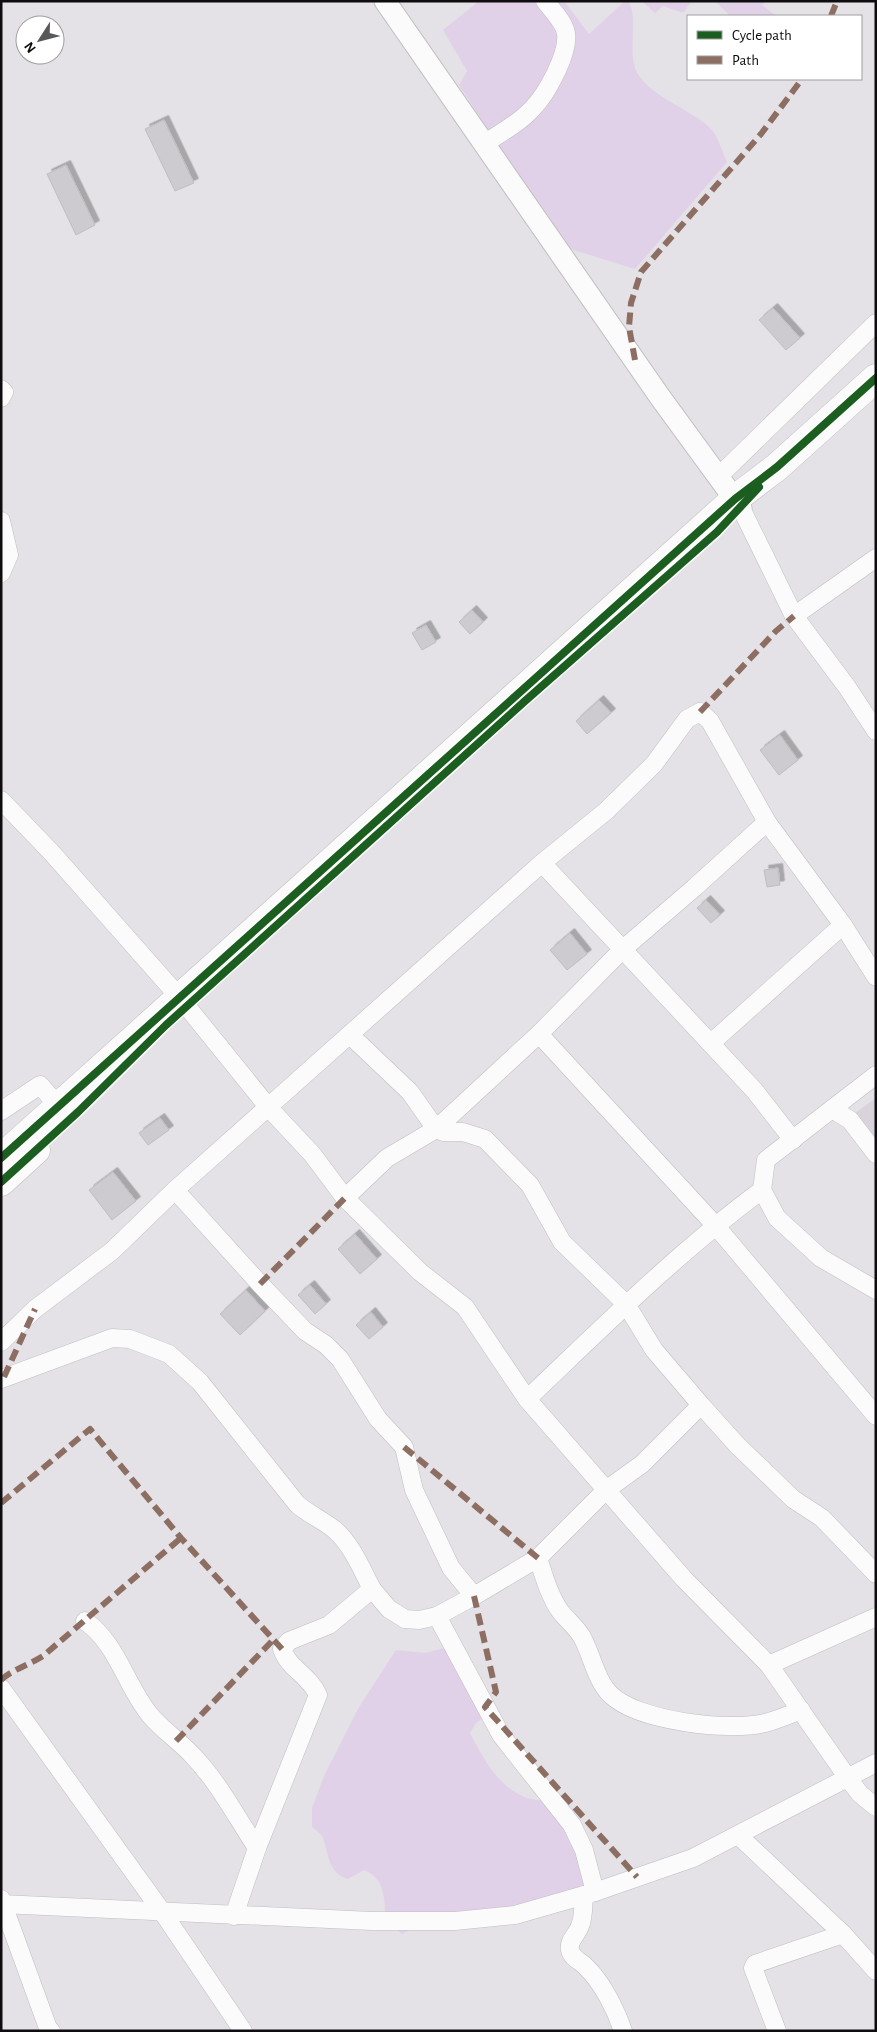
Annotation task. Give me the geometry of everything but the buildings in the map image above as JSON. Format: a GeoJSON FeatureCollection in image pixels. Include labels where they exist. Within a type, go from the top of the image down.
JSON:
{"type":"FeatureCollection","features":[{"type":"Feature","properties":{"kind":"main road"},"geometry":{"type":"LineString","coordinates":[[1,1158],[59,1106],[184,1002],[876,378]]}},
{"type":"Feature","properties":{"kind":"main road"},"geometry":{"type":"LineString","coordinates":[[1,1182],[184,1002]]}},
{"type":"Feature","properties":{"kind":"street"},"geometry":{"type":"LineString","coordinates":[[385,1],[660,397],[738,504],[794,616],[847,687],[876,731]]}},
{"type":"Feature","properties":{"kind":"street"},"geometry":{"type":"LineString","coordinates":[[485,143],[531,110],[540,100],[562,59],[566,46],[566,32],[545,1]]}},
{"type":"Feature","properties":{"kind":"street"},"geometry":{"type":"LineString","coordinates":[[719,476],[876,323]]}},
{"type":"Feature","properties":{"kind":"street"},"geometry":{"type":"LineString","coordinates":[[1,389],[4,392],[1,398]]}},
{"type":"Feature","properties":{"kind":"street"},"geometry":{"type":"LineString","coordinates":[[1,521],[9,555],[1,573]]}},
{"type":"Feature","properties":{"kind":"street"},"geometry":{"type":"LineString","coordinates":[[794,616],[876,558]]}},
{"type":"Feature","properties":{"kind":"street"},"geometry":{"type":"LineString","coordinates":[[1,1342],[35,1309],[112,1251],[176,1190],[542,863],[613,805],[654,764],[687,719],[700,712],[710,721],[768,822],[843,925],[876,977]]}},
{"type":"Feature","properties":{"kind":"street"},"geometry":{"type":"LineString","coordinates":[[1,800],[52,852],[184,1002],[269,1108],[312,1154],[345,1198],[420,1272],[466,1307],[527,1399],[684,1579],[769,1665],[847,1777],[860,1794],[876,1807]]}},
{"type":"Feature","properties":{"kind":"street"},"geometry":{"type":"LineString","coordinates":[[345,1198],[387,1158],[436,1129],[539,1034],[622,948],[694,888],[768,822]]}},
{"type":"Feature","properties":{"kind":"street"},"geometry":{"type":"LineString","coordinates":[[542,863],[754,1090],[793,1140]]}},
{"type":"Feature","properties":{"kind":"street"},"geometry":{"type":"LineString","coordinates":[[711,1043],[843,925]]}},
{"type":"Feature","properties":{"kind":"street"},"geometry":{"type":"LineString","coordinates":[[539,1034],[715,1225],[876,1416]]}},
{"type":"Feature","properties":{"kind":"street"},"geometry":{"type":"LineString","coordinates":[[350,1035],[410,1092],[436,1129],[444,1132],[463,1132],[485,1139],[530,1185],[562,1242],[626,1304],[654,1350],[701,1405],[737,1445],[793,1499],[822,1518],[876,1574]]}},
{"type":"Feature","properties":{"kind":"street"},"geometry":{"type":"LineString","coordinates":[[876,1075],[766,1160],[762,1190],[778,1218],[822,1258],[876,1290]]}},
{"type":"Feature","properties":{"kind":"street"},"geometry":{"type":"LineString","coordinates":[[1,1110],[40,1084],[59,1106]]}},
{"type":"Feature","properties":{"kind":"street"},"geometry":{"type":"LineString","coordinates":[[832,1110],[850,1120],[876,1154]]}},
{"type":"Feature","properties":{"kind":"street"},"geometry":{"type":"LineString","coordinates":[[176,1190],[305,1331],[326,1344],[340,1359],[378,1419],[404,1447],[414,1490],[450,1568],[474,1596]]}},
{"type":"Feature","properties":{"kind":"street"},"geometry":{"type":"LineString","coordinates":[[527,1399],[626,1304],[715,1225],[762,1190]]}},
{"type":"Feature","properties":{"kind":"street"},"geometry":{"type":"LineString","coordinates":[[2,1382],[112,1338],[130,1339],[169,1354],[200,1382],[296,1504],[310,1516],[334,1530],[348,1546],[372,1589],[390,1609],[405,1619],[419,1620],[437,1616],[538,1558],[606,1490],[642,1464],[701,1405]]}},
{"type":"Feature","properties":{"kind":"street"},"geometry":{"type":"LineString","coordinates":[[538,1558],[551,1595],[591,1652],[602,1682],[610,1695],[624,1704],[674,1721],[727,1727],[764,1724],[801,1710]]}},
{"type":"Feature","properties":{"kind":"street"},"geometry":{"type":"LineString","coordinates":[[234,1916],[257,1848],[318,1696],[313,1685],[285,1658],[282,1649],[289,1641],[330,1625],[372,1589]]}},
{"type":"Feature","properties":{"kind":"street"},"geometry":{"type":"LineString","coordinates":[[437,1616],[501,1735],[572,1825],[584,1850],[589,1893],[581,1925],[570,1941],[570,1951],[574,1958],[586,1966],[594,1976],[619,2019],[623,2031]]}},
{"type":"Feature","properties":{"kind":"street"},"geometry":{"type":"LineString","coordinates":[[769,1665],[876,1617]]}},
{"type":"Feature","properties":{"kind":"street"},"geometry":{"type":"LineString","coordinates":[[85,1621],[94,1627],[113,1653],[150,1715],[194,1756],[212,1778],[257,1848]]}},
{"type":"Feature","properties":{"kind":"street"},"geometry":{"type":"LineString","coordinates":[[1,1688],[164,1913],[242,2031]]}},
{"type":"Feature","properties":{"kind":"street"},"geometry":{"type":"LineString","coordinates":[[51,2031],[48,2028],[2,1902],[164,1913],[372,1921],[455,1921],[515,1915],[589,1893],[693,1858],[739,1836],[876,1763]]}},
{"type":"Feature","properties":{"kind":"street"},"geometry":{"type":"LineString","coordinates":[[739,1836],[843,1934],[876,1971]]}},
{"type":"Feature","properties":{"kind":"street"},"geometry":{"type":"LineString","coordinates":[[777,2031],[753,1968],[756,1964],[843,1934]]}},
{"type":"Feature","properties":{"kind":"shaded area"},"geometry":{"type":"Polygon","coordinates":[[[479,1],[564,1],[589,34],[625,1],[628,1],[633,16],[633,60],[641,78],[658,94],[701,121],[715,135],[727,162],[635,269],[564,247],[459,85],[467,71],[443,30],[479,1]]]}},
{"type":"Feature","properties":{"kind":"shaded area"},"geometry":{"type":"Polygon","coordinates":[[[642,1],[692,1],[683,13],[663,6],[655,13],[642,1]]]}},
{"type":"Feature","properties":{"kind":"shaded area"},"geometry":{"type":"Polygon","coordinates":[[[715,1],[766,1],[762,5],[775,15],[729,15],[715,1]]]}},
{"type":"Feature","properties":{"kind":"shaded area"},"geometry":{"type":"Polygon","coordinates":[[[876,1098],[876,1138],[855,1113],[876,1098]]]}},
{"type":"Feature","properties":{"kind":"shaded area"},"geometry":{"type":"Polygon","coordinates":[[[452,1646],[484,1717],[476,1723],[470,1733],[480,1752],[498,1778],[514,1792],[546,1803],[556,1813],[573,1842],[588,1884],[571,1897],[556,1903],[433,1918],[402,1934],[386,1921],[384,1898],[376,1878],[364,1870],[348,1879],[341,1876],[333,1868],[323,1838],[312,1827],[312,1808],[324,1776],[359,1707],[396,1650],[425,1653],[452,1646]]]}},
{"type":"Feature","properties":{"kind":"marked path"},"geometry":{"type":"LineString","coordinates":[[831,15],[837,1]]}},
{"type":"Feature","properties":{"kind":"marked path"},"geometry":{"type":"LineString","coordinates":[[635,360],[629,327],[631,303],[641,272],[761,134],[801,80]]}},
{"type":"Feature","properties":{"kind":"marked path"},"geometry":{"type":"LineString","coordinates":[[700,712],[776,631],[794,616]]}},
{"type":"Feature","properties":{"kind":"marked path"},"geometry":{"type":"LineString","coordinates":[[260,1284],[345,1198]]}},
{"type":"Feature","properties":{"kind":"marked path"},"geometry":{"type":"LineString","coordinates":[[4,1377],[35,1309]]}},
{"type":"Feature","properties":{"kind":"marked path"},"geometry":{"type":"LineString","coordinates":[[1,1503],[90,1429],[181,1538],[282,1649]]}},
{"type":"Feature","properties":{"kind":"marked path"},"geometry":{"type":"LineString","coordinates":[[404,1447],[538,1558]]}},
{"type":"Feature","properties":{"kind":"marked path"},"geometry":{"type":"LineString","coordinates":[[1,1680],[43,1656],[181,1538]]}},
{"type":"Feature","properties":{"kind":"marked path"},"geometry":{"type":"LineString","coordinates":[[474,1596],[496,1692],[485,1707],[637,1877]]}},
{"type":"Feature","properties":{"kind":"marked path"},"geometry":{"type":"LineString","coordinates":[[176,1741],[274,1639]]}},
{"type":"Feature","properties":{"kind":"cycle path"},"geometry":{"type":"LineString","coordinates":[[1,1158],[735,499],[777,467],[876,378]]}},
{"type":"Feature","properties":{"kind":"cycle path"},"geometry":{"type":"LineString","coordinates":[[1,1182],[78,1112],[166,1025],[525,701],[717,532],[759,487]]}}]}
